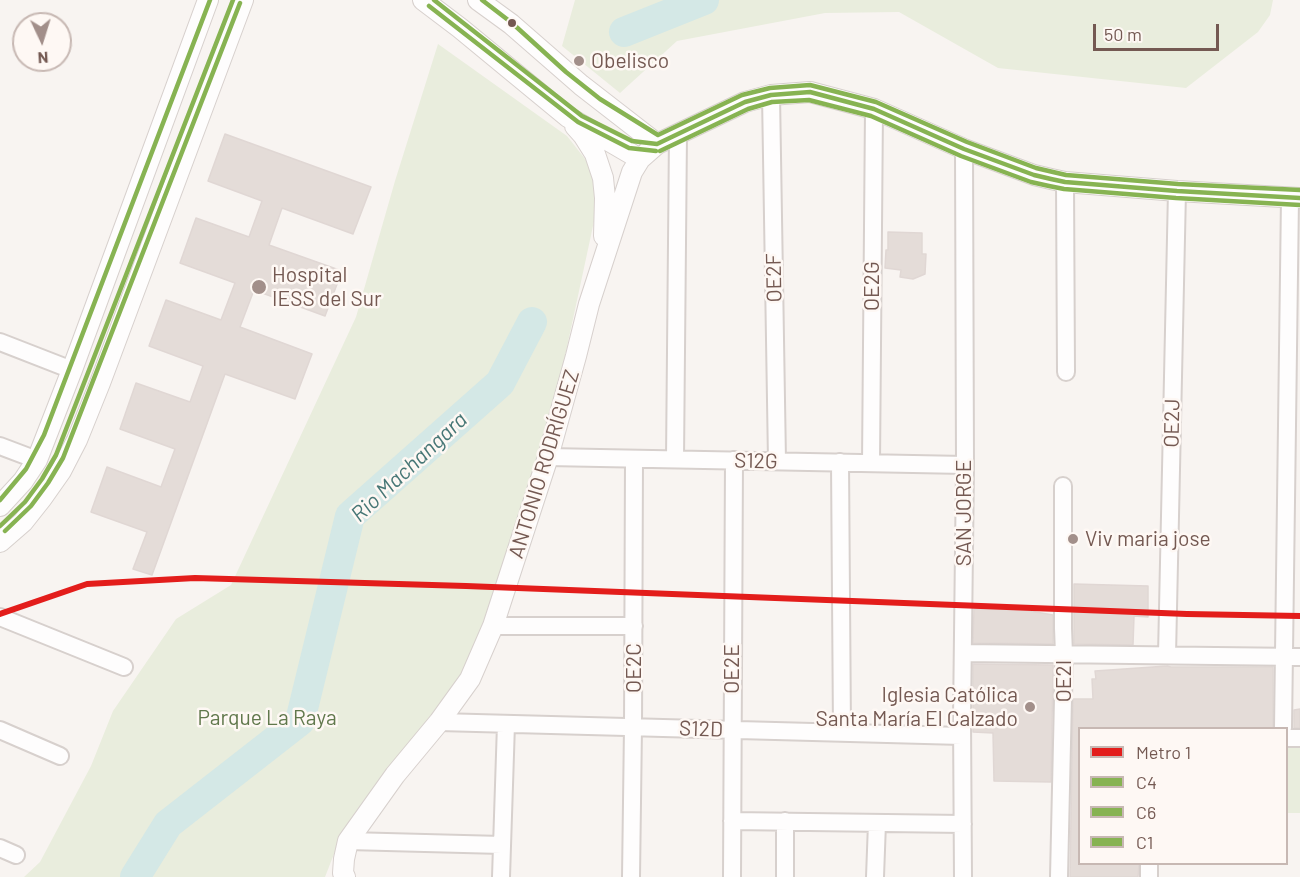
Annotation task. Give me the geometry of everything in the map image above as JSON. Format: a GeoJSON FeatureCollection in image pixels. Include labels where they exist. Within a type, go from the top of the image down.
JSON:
{"type":"FeatureCollection","features":[{"type":"Feature","properties":{"kind":"street"},"geometry":{"type":"LineString","coordinates":[[0,506],[37,460],[208,0]]}},
{"type":"Feature","properties":{"kind":"street"},"geometry":{"type":"LineString","coordinates":[[0,542],[22,522],[42,498],[61,471],[77,440],[243,0]]}},
{"type":"Feature","properties":{"kind":"street"},"geometry":{"type":"LineString","coordinates":[[423,0],[568,117],[640,159]]}},
{"type":"Feature","properties":{"kind":"street"},"geometry":{"type":"LineString","coordinates":[[478,0],[511,24],[581,85],[657,144]]}},
{"type":"Feature","properties":{"kind":"street","name":"ANTONIO RODRÍGUEZ"},"geometry":{"type":"LineString","coordinates":[[345,877],[344,859],[348,841],[470,679],[493,626],[548,457],[603,256],[632,172],[640,159],[657,144],[745,102],[771,95],[810,92],[874,109],[964,149],[1034,175],[1065,182],[1295,198]]}},
{"type":"Feature","properties":{"kind":"street","name":"OE2F"},"geometry":{"type":"LineString","coordinates":[[771,95],[777,461]]}},
{"type":"Feature","properties":{"kind":"street","name":"OE2G"},"geometry":{"type":"LineString","coordinates":[[871,463],[874,109]]}},
{"type":"Feature","properties":{"kind":"street","name":"ANTONIO RODRÍGUEZ"},"geometry":{"type":"LineString","coordinates":[[568,117],[595,154],[603,178],[605,209],[603,256]]}},
{"type":"Feature","properties":{"kind":"street"},"geometry":{"type":"LineString","coordinates":[[675,459],[678,134]]}},
{"type":"Feature","properties":{"kind":"street","name":"SAN JORGE"},"geometry":{"type":"LineString","coordinates":[[963,877],[964,149]]}},
{"type":"Feature","properties":{"kind":"street"},"geometry":{"type":"LineString","coordinates":[[1065,182],[1066,372]]}},
{"type":"Feature","properties":{"kind":"street","name":"OE2J"},"geometry":{"type":"LineString","coordinates":[[1167,655],[1177,191]]}},
{"type":"Feature","properties":{"kind":"street"},"geometry":{"type":"LineString","coordinates":[[1284,727],[1292,657],[1295,198]]}},
{"type":"Feature","properties":{"kind":"street"},"geometry":{"type":"LineString","coordinates":[[0,342],[72,370]]}},
{"type":"Feature","properties":{"kind":"street"},"geometry":{"type":"LineString","coordinates":[[0,446],[37,460]]}},
{"type":"Feature","properties":{"kind":"street","name":"S12G"},"geometry":{"type":"LineString","coordinates":[[548,457],[965,465]]}},
{"type":"Feature","properties":{"kind":"street","name":"OE2C"},"geometry":{"type":"LineString","coordinates":[[631,877],[634,459]]}},
{"type":"Feature","properties":{"kind":"street","name":"OE2E"},"geometry":{"type":"LineString","coordinates":[[732,877],[734,460]]}},
{"type":"Feature","properties":{"kind":"street"},"geometry":{"type":"LineString","coordinates":[[840,462],[842,731]]}},
{"type":"Feature","properties":{"kind":"street","name":"OE2I"},"geometry":{"type":"LineString","coordinates":[[1059,877],[1071,736],[1062,628],[1063,486]]}},
{"type":"Feature","properties":{"kind":"street"},"geometry":{"type":"LineString","coordinates":[[0,617],[124,666]]}},
{"type":"Feature","properties":{"kind":"street"},"geometry":{"type":"LineString","coordinates":[[493,626],[634,626]]}},
{"type":"Feature","properties":{"kind":"street"},"geometry":{"type":"LineString","coordinates":[[963,653],[1292,657]]}},
{"type":"Feature","properties":{"kind":"street","name":"S12D"},"geometry":{"type":"LineString","coordinates":[[439,722],[962,735]]}},
{"type":"Feature","properties":{"kind":"street"},"geometry":{"type":"LineString","coordinates":[[501,877],[507,724]]}},
{"type":"Feature","properties":{"kind":"street"},"geometry":{"type":"LineString","coordinates":[[0,730],[60,756]]}},
{"type":"Feature","properties":{"kind":"street"},"geometry":{"type":"LineString","coordinates":[[732,821],[963,824]]}},
{"type":"Feature","properties":{"kind":"street"},"geometry":{"type":"LineString","coordinates":[[785,821],[785,877]]}},
{"type":"Feature","properties":{"kind":"street"},"geometry":{"type":"LineString","coordinates":[[875,877],[877,823]]}},
{"type":"Feature","properties":{"kind":"street"},"geometry":{"type":"LineString","coordinates":[[348,841],[502,844]]}},
{"type":"Feature","properties":{"kind":"street"},"geometry":{"type":"LineString","coordinates":[[0,848],[16,855]]}},
{"type":"Feature","properties":{"kind":"green space"},"geometry":{"type":"Polygon","coordinates":[[[575,0],[1273,0],[1270,15],[1258,32],[1186,88],[998,68],[899,12],[825,13],[677,41],[620,93],[562,46],[575,0]]]}},
{"type":"Feature","properties":{"kind":"green space","name":"Parque La Raya"},"geometry":{"type":"Polygon","coordinates":[[[438,44],[567,136],[593,169],[596,212],[544,454],[490,625],[432,722],[343,831],[325,877],[24,877],[40,862],[91,766],[113,711],[176,619],[231,585],[356,317],[438,44]]]}},
{"type":"Feature","properties":{"kind":"green space"},"geometry":{"type":"Polygon","coordinates":[[[1288,746],[1300,746],[1300,813],[1288,813],[1288,746]]]}},
{"type":"Feature","properties":{"kind":"building","name":"Hospital IESS del Sur"},"geometry":{"type":"Polygon","coordinates":[[[225,134],[371,187],[353,234],[282,208],[269,245],[342,271],[325,316],[254,290],[240,327],[312,354],[295,399],[225,374],[152,575],[133,569],[147,532],[91,512],[107,467],[161,487],[175,449],[120,429],[136,383],[190,402],[203,366],[149,346],[166,300],[221,320],[235,283],[180,263],[196,218],[249,237],[262,201],[208,181],[225,134]]]}},
{"type":"Feature","properties":{"kind":"building"},"geometry":{"type":"Polygon","coordinates":[[[888,232],[922,233],[922,254],[926,254],[925,274],[913,279],[900,277],[901,270],[885,268],[888,232]]]}},
{"type":"Feature","properties":{"kind":"building"},"geometry":{"type":"Polygon","coordinates":[[[1074,584],[1148,586],[1148,617],[1134,616],[1133,645],[1074,644],[1074,584]]]}},
{"type":"Feature","properties":{"kind":"building"},"geometry":{"type":"Polygon","coordinates":[[[1007,607],[1053,615],[1053,644],[973,643],[974,609],[1007,607]]]}},
{"type":"Feature","properties":{"kind":"building"},"geometry":{"type":"Polygon","coordinates":[[[973,664],[1053,665],[1051,782],[994,781],[993,733],[973,732],[973,664]]]}},
{"type":"Feature","properties":{"kind":"building"},"geometry":{"type":"Polygon","coordinates":[[[1167,666],[1273,667],[1273,727],[1078,727],[1078,865],[1139,865],[1138,877],[1070,877],[1073,699],[1093,699],[1092,679],[1096,679],[1095,671],[1167,666]]]}},
{"type":"Feature","properties":{"kind":"building"},"geometry":{"type":"Polygon","coordinates":[[[1300,709],[1300,728],[1294,728],[1294,710],[1300,709]]]}},
{"type":"Feature","properties":{"kind":"waterway"},"geometry":{"type":"LineString","coordinates":[[624,32],[704,0]]}},
{"type":"Feature","properties":{"kind":"waterway","name":"Rio Machangara"},"geometry":{"type":"LineString","coordinates":[[135,877],[168,824],[300,721],[350,516],[500,383],[532,322]]}},
{"type":"Feature","properties":{"kind":"metro line","name":"1"},"geometry":{"type":"LineString","coordinates":[[0,614],[87,584],[195,578],[466,586],[1187,614],[1300,616]]}},
{"type":"Feature","properties":{"kind":"transit line","name":"C1"},"geometry":{"type":"LineString","coordinates":[[0,500],[26,469],[44,435],[210,0]]}},
{"type":"Feature","properties":{"kind":"transit line","name":"C4"},"geometry":{"type":"LineString","coordinates":[[0,526],[25,502],[56,455],[233,0]]}},
{"type":"Feature","properties":{"kind":"transit line","name":"C4"},"geometry":{"type":"LineString","coordinates":[[434,0],[582,116],[632,141],[657,144]]}},
{"type":"Feature","properties":{"kind":"transit line","name":"C1"},"geometry":{"type":"LineString","coordinates":[[482,0],[600,99],[658,135],[742,95],[770,88],[810,85],[876,102],[967,142],[1036,168],[1066,175],[1178,184],[1300,190]]}},
{"type":"Feature","properties":{"kind":"transit line","name":"C6"},"geometry":{"type":"LineString","coordinates":[[5,531],[31,506],[63,458],[240,3]]}},
{"type":"Feature","properties":{"kind":"transit line","name":"C6"},"geometry":{"type":"LineString","coordinates":[[429,6],[578,122],[629,148],[656,151]]}},
{"type":"Feature","properties":{"kind":"transit line","name":"C4"},"geometry":{"type":"LineString","coordinates":[[657,144],[745,102],[771,95],[810,92],[874,109],[964,149],[1051,179],[1177,191],[1300,198]]}},
{"type":"Feature","properties":{"kind":"transit line","name":"C6"},"geometry":{"type":"LineString","coordinates":[[660,151],[748,109],[772,102],[809,100],[871,116],[961,156],[1031,182],[1049,186],[1176,198],[1300,205]]}},
{"type":"Feature","properties":{"kind":"place","name":"Obelisco"},"geometry":{"type":"Point","coordinates":[579,61]}},
{"type":"Feature","properties":{"kind":"place","name":"Hospital IESS del Sur"},"geometry":{"type":"Point","coordinates":[259,287]}},
{"type":"Feature","properties":{"kind":"place","name":"Viv maria jose"},"geometry":{"type":"Point","coordinates":[1073,539]}},
{"type":"Feature","properties":{"kind":"place","name":"Iglesia Católica Santa María El Calzado"},"geometry":{"type":"Point","coordinates":[1030,707]}}]}
